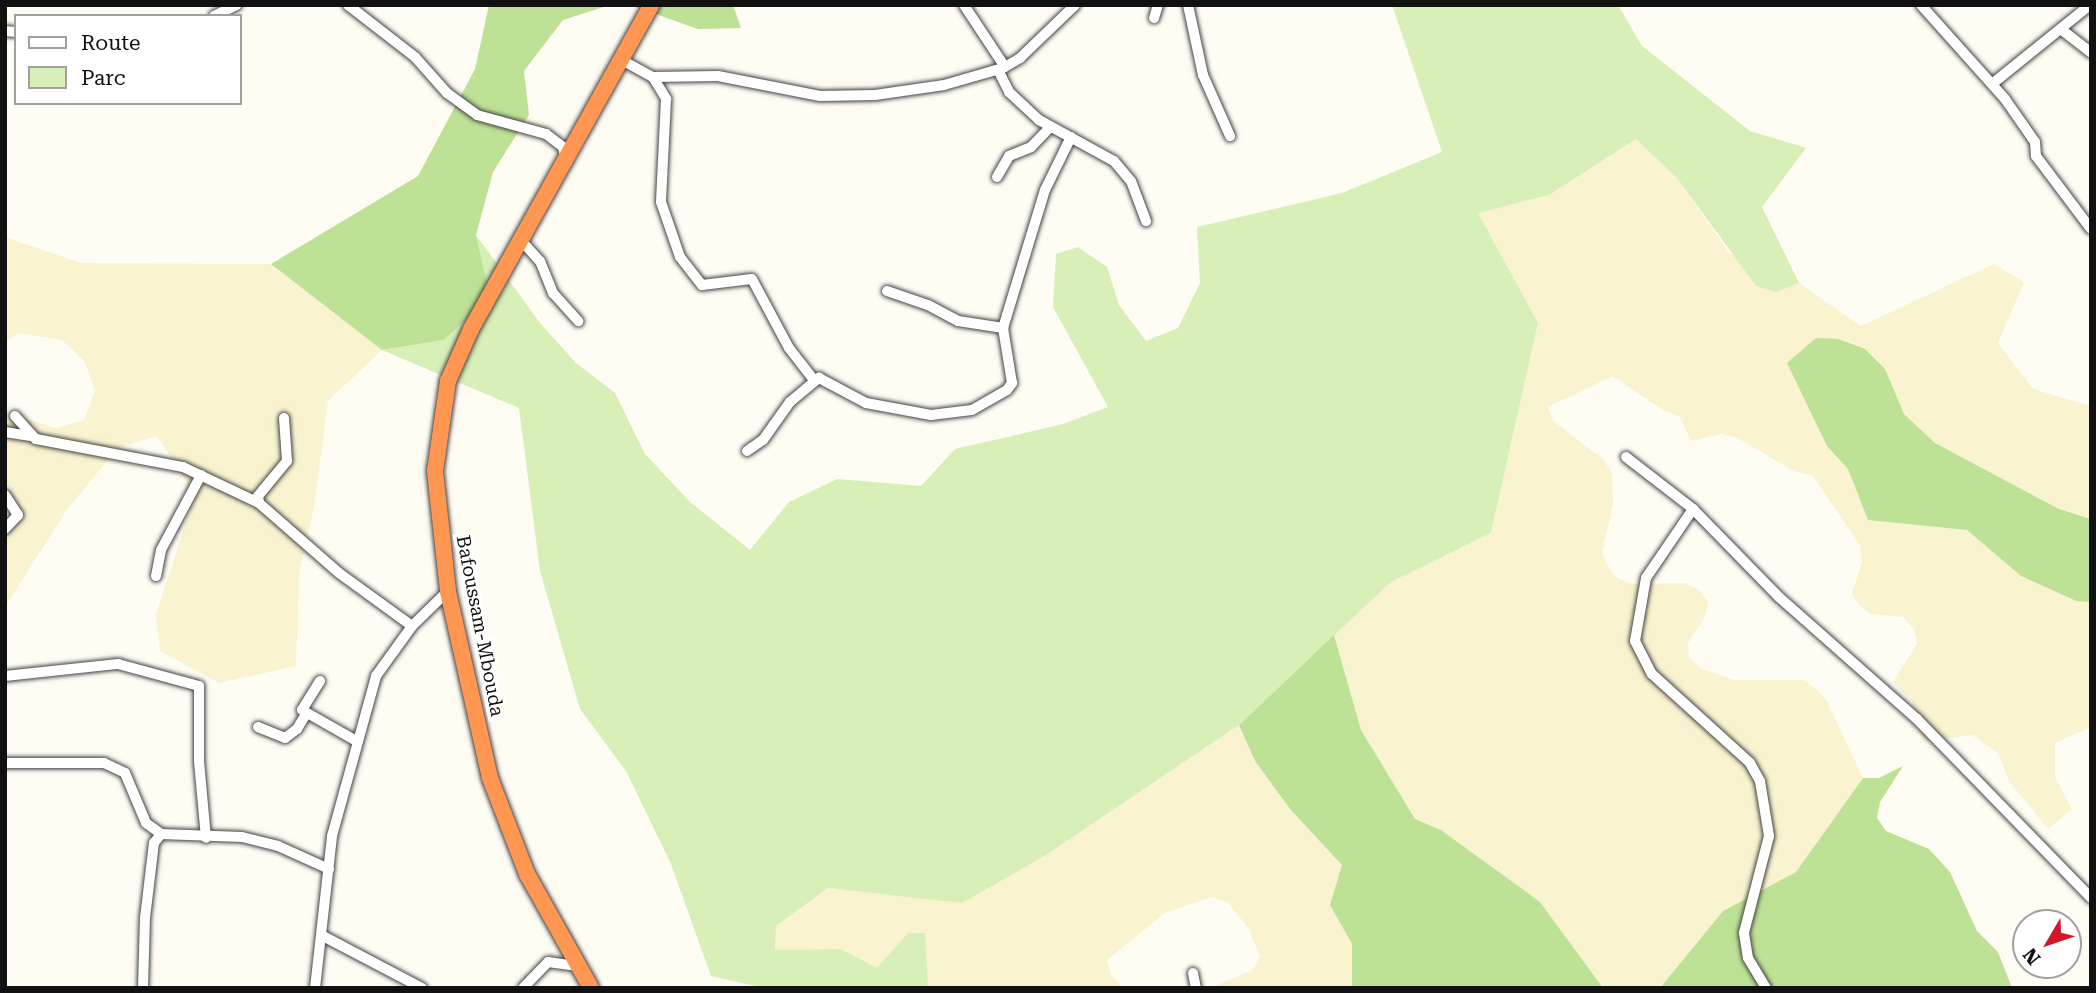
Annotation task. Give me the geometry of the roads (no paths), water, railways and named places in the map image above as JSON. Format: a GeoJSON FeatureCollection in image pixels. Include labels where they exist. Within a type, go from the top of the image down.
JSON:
{"type":"FeatureCollection","features":[{"type":"Feature","properties":{"kind":"highway","name":"Bafoussam-Mbouda"},"geometry":{"type":"LineString","coordinates":[[591,988],[576,966],[527,874],[490,778],[448,591],[435,471],[448,381],[519,238],[566,160],[650,5]]}},
{"type":"Feature","properties":{"kind":"street"},"geometry":{"type":"LineString","coordinates":[[218,14],[237,5]]}},
{"type":"Feature","properties":{"kind":"street"},"geometry":{"type":"LineString","coordinates":[[348,5],[415,57],[447,93],[477,115],[546,134],[563,148],[566,160]]}},
{"type":"Feature","properties":{"kind":"street"},"geometry":{"type":"LineString","coordinates":[[964,5],[1001,68],[1009,92],[1050,127],[1114,161],[1130,181],[1146,221]]}},
{"type":"Feature","properties":{"kind":"street"},"geometry":{"type":"LineString","coordinates":[[653,77],[718,76],[807,95],[875,95],[944,85],[1001,68],[1030,50],[1075,5]]}},
{"type":"Feature","properties":{"kind":"street"},"geometry":{"type":"LineString","coordinates":[[1154,18],[1158,5]]}},
{"type":"Feature","properties":{"kind":"street"},"geometry":{"type":"LineString","coordinates":[[1188,5],[1203,75],[1230,136]]}},
{"type":"Feature","properties":{"kind":"street"},"geometry":{"type":"LineString","coordinates":[[1921,5],[1992,84],[2027,129],[2036,156],[2091,229]]}},
{"type":"Feature","properties":{"kind":"street"},"geometry":{"type":"LineString","coordinates":[[1992,84],[2090,5]]}},
{"type":"Feature","properties":{"kind":"street"},"geometry":{"type":"LineString","coordinates":[[2062,30],[2091,53]]}},
{"type":"Feature","properties":{"kind":"street"},"geometry":{"type":"LineString","coordinates":[[620,59],[653,77],[662,89],[668,111],[661,202],[674,246],[702,285],[752,279],[789,348],[814,380]]}},
{"type":"Feature","properties":{"kind":"street"},"geometry":{"type":"LineString","coordinates":[[997,177],[1009,156],[1031,147],[1050,127]]}},
{"type":"Feature","properties":{"kind":"street"},"geometry":{"type":"LineString","coordinates":[[747,452],[763,440],[790,402],[814,380],[826,379],[866,403],[917,414],[972,410],[1011,387],[1003,328],[1045,190],[1071,137]]}},
{"type":"Feature","properties":{"kind":"street"},"geometry":{"type":"LineString","coordinates":[[519,238],[540,261],[553,293],[578,321]]}},
{"type":"Feature","properties":{"kind":"street"},"geometry":{"type":"LineString","coordinates":[[887,291],[928,304],[958,321],[1003,328]]}},
{"type":"Feature","properties":{"kind":"street"},"geometry":{"type":"LineString","coordinates":[[15,416],[31,436]]}},
{"type":"Feature","properties":{"kind":"street"},"geometry":{"type":"LineString","coordinates":[[259,503],[258,496],[286,461],[284,418]]}},
{"type":"Feature","properties":{"kind":"street"},"geometry":{"type":"LineString","coordinates":[[5,432],[183,467],[201,475],[259,503],[339,573],[412,626]]}},
{"type":"Feature","properties":{"kind":"street"},"geometry":{"type":"LineString","coordinates":[[1626,457],[1693,509],[1779,597],[1917,719],[2091,898]]}},
{"type":"Feature","properties":{"kind":"street"},"geometry":{"type":"LineString","coordinates":[[156,576],[162,550],[201,475]]}},
{"type":"Feature","properties":{"kind":"street"},"geometry":{"type":"LineString","coordinates":[[5,495],[18,515],[5,529]]}},
{"type":"Feature","properties":{"kind":"street"},"geometry":{"type":"LineString","coordinates":[[1693,509],[1646,578],[1635,641],[1652,674],[1750,763],[1760,780],[1769,836],[1745,915],[1744,933],[1748,958],[1766,988]]}},
{"type":"Feature","properties":{"kind":"street"},"geometry":{"type":"LineString","coordinates":[[315,988],[335,824],[376,676],[412,626],[448,591]]}},
{"type":"Feature","properties":{"kind":"street"},"geometry":{"type":"LineString","coordinates":[[5,676],[118,664],[199,686],[199,761],[206,838]]}},
{"type":"Feature","properties":{"kind":"street"},"geometry":{"type":"LineString","coordinates":[[320,681],[303,705],[306,714],[358,742]]}},
{"type":"Feature","properties":{"kind":"street"},"geometry":{"type":"LineString","coordinates":[[258,727],[285,738],[298,729],[306,714]]}},
{"type":"Feature","properties":{"kind":"street"},"geometry":{"type":"LineString","coordinates":[[5,763],[104,764],[125,773],[146,823],[161,834],[263,842],[329,869]]}},
{"type":"Feature","properties":{"kind":"street"},"geometry":{"type":"LineString","coordinates":[[143,988],[145,918],[154,843],[161,834]]}},
{"type":"Feature","properties":{"kind":"street"},"geometry":{"type":"LineString","coordinates":[[323,936],[422,988]]}},
{"type":"Feature","properties":{"kind":"street"},"geometry":{"type":"LineString","coordinates":[[523,988],[548,962],[576,966]]}},
{"type":"Feature","properties":{"kind":"street"},"geometry":{"type":"LineString","coordinates":[[1193,973],[1196,988]]}}]}
